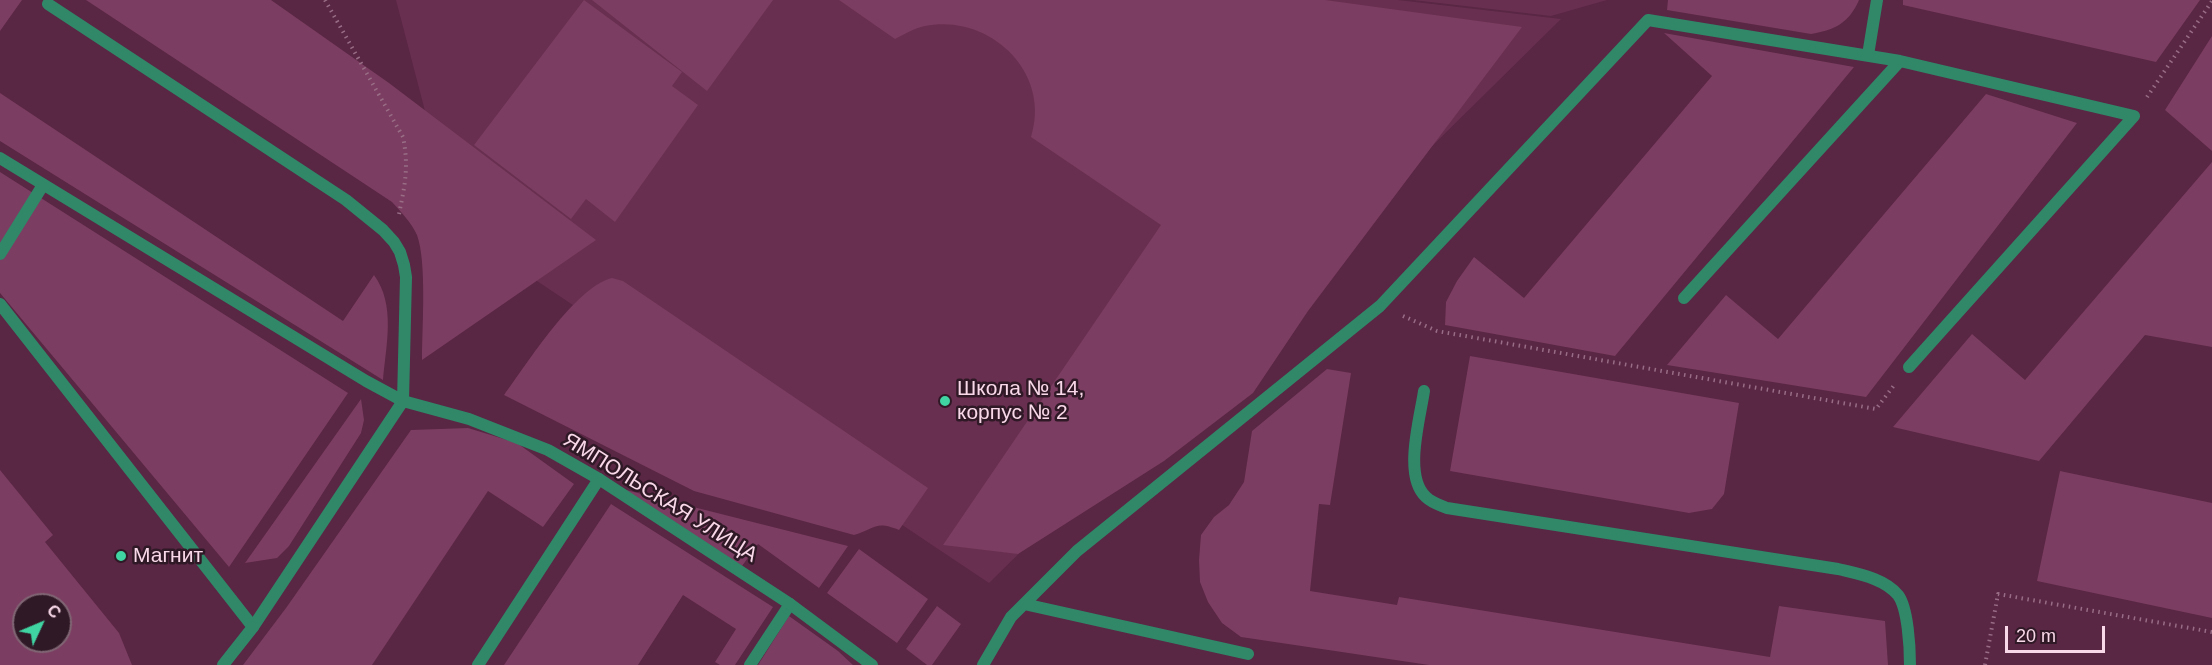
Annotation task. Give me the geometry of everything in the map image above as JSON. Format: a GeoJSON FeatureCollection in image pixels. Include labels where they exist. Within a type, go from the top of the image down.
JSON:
{"type":"FeatureCollection","features":[{"type":"Feature","properties":{"kind":"street"},"geometry":{"type":"LineString","coordinates":[[1868,55],[1877,0]]}},
{"type":"Feature","properties":{"kind":"street"},"geometry":{"type":"LineString","coordinates":[[48,4],[345,200],[383,230],[400,252],[406,277],[404,401],[254,627],[223,665]]}},
{"type":"Feature","properties":{"kind":"street"},"geometry":{"type":"LineString","coordinates":[[983,665],[1011,617],[1077,551],[1380,306],[1648,20],[1900,61],[2134,116],[1909,368]]}},
{"type":"Feature","properties":{"kind":"street"},"geometry":{"type":"LineString","coordinates":[[1684,298],[1900,61]]}},
{"type":"Feature","properties":{"kind":"street","name":"ЯМПОЛЬСКАЯ УЛИЦА"},"geometry":{"type":"LineString","coordinates":[[0,158],[366,381],[404,401],[469,419],[548,450],[599,479],[790,604],[872,665]]}},
{"type":"Feature","properties":{"kind":"street"},"geometry":{"type":"LineString","coordinates":[[0,254],[43,186]]}},
{"type":"Feature","properties":{"kind":"street"},"geometry":{"type":"LineString","coordinates":[[0,304],[254,627]]}},
{"type":"Feature","properties":{"kind":"street"},"geometry":{"type":"LineString","coordinates":[[1424,391],[1414,471],[1417,484],[1424,496],[1435,503],[1447,508],[1838,568],[1860,574],[1881,582],[1899,596],[1910,645],[1910,665]]}},
{"type":"Feature","properties":{"kind":"street"},"geometry":{"type":"LineString","coordinates":[[478,665],[599,479]]}},
{"type":"Feature","properties":{"kind":"street"},"geometry":{"type":"LineString","coordinates":[[750,665],[790,604]]}},
{"type":"Feature","properties":{"kind":"street"},"geometry":{"type":"LineString","coordinates":[[1024,604],[1248,654]]}},
{"type":"Feature","properties":{"kind":"path"},"geometry":{"type":"LineString","coordinates":[[325,0],[403,137],[407,157],[407,175],[394,242]]}},
{"type":"Feature","properties":{"kind":"path"},"geometry":{"type":"LineString","coordinates":[[2134,116],[2212,1]]}},
{"type":"Feature","properties":{"kind":"path"},"geometry":{"type":"LineString","coordinates":[[1380,306],[1437,331],[1876,409],[1909,368]]}},
{"type":"Feature","properties":{"kind":"path"},"geometry":{"type":"LineString","coordinates":[[1985,665],[1998,594],[2212,632]]}},
{"type":"Feature","properties":{"kind":"shaded area"},"geometry":{"type":"Polygon","coordinates":[[[0,0],[22,0],[0,31],[0,0]]]}},
{"type":"Feature","properties":{"kind":"shaded area"},"geometry":{"type":"Polygon","coordinates":[[[86,0],[271,0],[389,83],[596,240],[422,360],[423,278],[420,247],[412,226],[392,202],[86,0]]]}},
{"type":"Feature","properties":{"kind":"shaded area","name":"Школа № 14, корпус № 2"},"geometry":{"type":"Polygon","coordinates":[[[396,0],[1398,0],[1561,19],[989,583],[531,277],[425,111],[396,0]]]}},
{"type":"Feature","properties":{"kind":"shaded area"},"geometry":{"type":"Polygon","coordinates":[[[584,0],[682,72],[672,86],[698,105],[615,222],[586,199],[571,219],[474,145],[584,0]]]}},
{"type":"Feature","properties":{"kind":"shaded area"},"geometry":{"type":"Polygon","coordinates":[[[592,0],[773,0],[707,91],[592,0]]]}},
{"type":"Feature","properties":{"kind":"shaded area"},"geometry":{"type":"Polygon","coordinates":[[[839,0],[1325,0],[1522,27],[1308,311],[1253,393],[1164,461],[1018,554],[943,545],[1161,225],[1031,137],[1035,113],[1032,90],[1024,70],[1010,52],[992,38],[972,29],[949,24],[921,27],[895,39],[839,0]]]}},
{"type":"Feature","properties":{"kind":"shaded area"},"geometry":{"type":"Polygon","coordinates":[[[1413,0],[1607,0],[1551,16],[1413,0]]]}},
{"type":"Feature","properties":{"kind":"shaded area"},"geometry":{"type":"Polygon","coordinates":[[[1668,0],[1859,0],[1846,20],[1834,28],[1811,34],[1667,10],[1668,0]]]}},
{"type":"Feature","properties":{"kind":"shaded area"},"geometry":{"type":"Polygon","coordinates":[[[1903,0],[2200,0],[2156,62],[1903,5],[1903,0]]]}},
{"type":"Feature","properties":{"kind":"shaded area"},"geometry":{"type":"Polygon","coordinates":[[[1664,33],[1854,67],[1615,356],[1445,325],[1446,302],[1474,257],[1524,298],[1712,76],[1664,33]]]}},
{"type":"Feature","properties":{"kind":"shaded area"},"geometry":{"type":"Polygon","coordinates":[[[2212,36],[2212,151],[2165,110],[2212,36]]]}},
{"type":"Feature","properties":{"kind":"shaded area"},"geometry":{"type":"Polygon","coordinates":[[[0,93],[343,321],[374,275],[381,287],[387,312],[388,326],[383,380],[0,141],[0,93]]]}},
{"type":"Feature","properties":{"kind":"shaded area"},"geometry":{"type":"Polygon","coordinates":[[[1986,94],[2077,123],[1866,397],[1667,365],[1726,295],[1778,339],[1986,94]]]}},
{"type":"Feature","properties":{"kind":"shaded area"},"geometry":{"type":"Polygon","coordinates":[[[2212,162],[2212,347],[2145,335],[2039,461],[1893,427],[1972,334],[2025,380],[2212,162]]]}},
{"type":"Feature","properties":{"kind":"shaded area"},"geometry":{"type":"Polygon","coordinates":[[[0,172],[348,393],[229,567],[0,293],[0,172]]]}},
{"type":"Feature","properties":{"kind":"shaded area"},"geometry":{"type":"Polygon","coordinates":[[[612,278],[623,281],[928,488],[899,530],[875,526],[854,535],[694,491],[504,395],[568,311],[598,284],[612,278]]]}},
{"type":"Feature","properties":{"kind":"shaded area"},"geometry":{"type":"Polygon","coordinates":[[[1470,356],[1739,403],[1724,494],[1712,509],[1689,513],[1450,471],[1470,356]]]}},
{"type":"Feature","properties":{"kind":"shaded area"},"geometry":{"type":"Polygon","coordinates":[[[1327,369],[1351,373],[1330,505],[1319,504],[1310,591],[1397,605],[1399,597],[1770,657],[1779,606],[1885,621],[1888,665],[1429,665],[1241,637],[1222,623],[1208,602],[1200,582],[1201,535],[1214,517],[1229,505],[1244,482],[1252,431],[1327,369]]]}},
{"type":"Feature","properties":{"kind":"shaded area"},"geometry":{"type":"Polygon","coordinates":[[[361,399],[364,420],[361,433],[289,546],[277,558],[245,563],[361,399]]]}},
{"type":"Feature","properties":{"kind":"shaded area"},"geometry":{"type":"Polygon","coordinates":[[[468,428],[517,443],[574,484],[543,527],[488,491],[372,665],[243,665],[286,608],[411,430],[468,428]]]}},
{"type":"Feature","properties":{"kind":"shaded area"},"geometry":{"type":"Polygon","coordinates":[[[0,470],[53,535],[45,542],[119,633],[132,665],[0,665],[0,470]]]}},
{"type":"Feature","properties":{"kind":"shaded area"},"geometry":{"type":"Polygon","coordinates":[[[2060,471],[2212,503],[2212,618],[2037,581],[2060,471]]]}},
{"type":"Feature","properties":{"kind":"shaded area"},"geometry":{"type":"Polygon","coordinates":[[[622,489],[848,546],[819,588],[758,544],[742,566],[622,489]]]}},
{"type":"Feature","properties":{"kind":"shaded area"},"geometry":{"type":"Polygon","coordinates":[[[611,504],[773,607],[735,665],[720,665],[715,662],[736,629],[683,595],[638,665],[504,665],[611,504]]]}},
{"type":"Feature","properties":{"kind":"shaded area"},"geometry":{"type":"Polygon","coordinates":[[[859,549],[928,599],[897,643],[827,593],[859,549]]]}},
{"type":"Feature","properties":{"kind":"shaded area"},"geometry":{"type":"Polygon","coordinates":[[[937,606],[961,624],[932,665],[927,665],[906,649],[937,606]]]}},
{"type":"Feature","properties":{"kind":"shaded area"},"geometry":{"type":"Polygon","coordinates":[[[789,616],[838,651],[853,665],[758,665],[789,616]]]}},
{"type":"Feature","properties":{"kind":"place","name":"Школа № 14, корпус № 2"},"geometry":{"type":"Point","coordinates":[945,401]}},
{"type":"Feature","properties":{"kind":"place","name":"Магнит"},"geometry":{"type":"Point","coordinates":[121,556]}}]}
